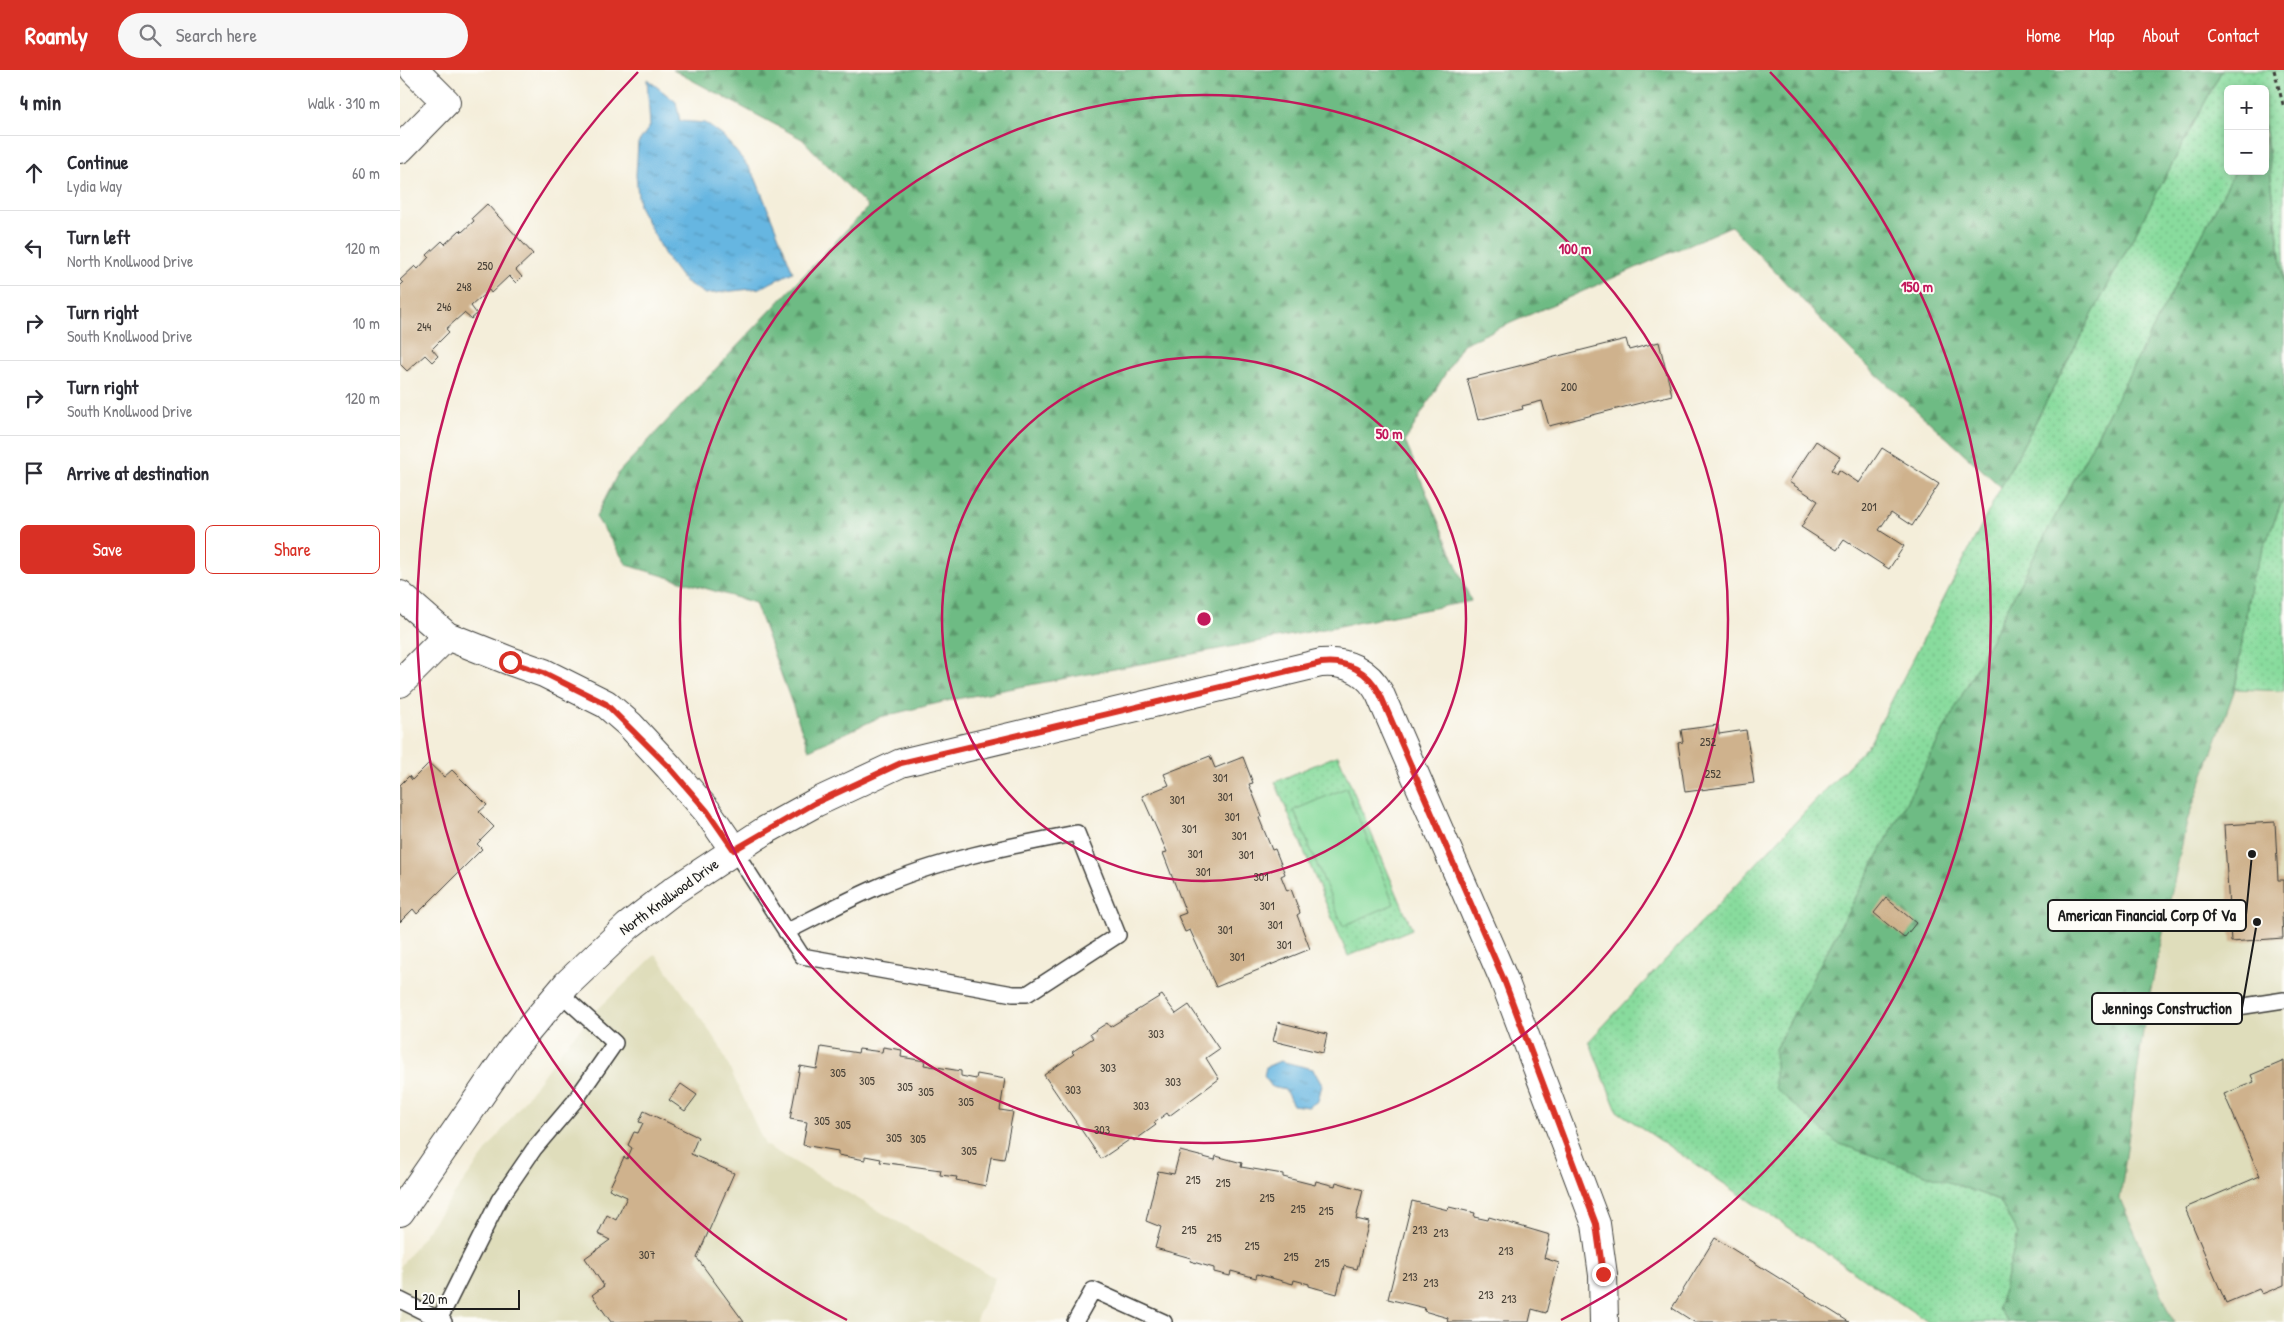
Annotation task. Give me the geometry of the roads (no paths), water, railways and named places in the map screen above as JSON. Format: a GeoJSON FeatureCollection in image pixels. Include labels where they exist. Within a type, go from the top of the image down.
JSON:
{"type":"FeatureCollection","features":[{"type":"Feature","properties":{"kind":"street"},"geometry":{"type":"LineString","coordinates":[[400,149],[446,102],[414,70]]}},
{"type":"Feature","properties":{"kind":"street"},"geometry":{"type":"LineString","coordinates":[[400,596],[447,636],[510,662],[544,673],[606,704],[669,767],[707,811],[734,850]]}},
{"type":"Feature","properties":{"kind":"street"},"geometry":{"type":"LineString","coordinates":[[400,683],[447,636]]}},
{"type":"Feature","properties":{"kind":"street","name":"North Knollwood Drive"},"geometry":{"type":"LineString","coordinates":[[400,1212],[503,1062],[560,993],[628,926],[673,891],[734,850],[815,803],[901,763],[1321,663],[1338,663],[1364,672],[1374,682],[1504,980],[1596,1224],[1603,1274],[1604,1322]]}},
{"type":"Feature","properties":{"kind":"lane"},"geometry":{"type":"LineString","coordinates":[[734,850],[786,932],[802,956],[1013,994],[1027,994],[1118,935],[1077,833],[1008,847],[876,887],[786,932]]}},
{"type":"Feature","properties":{"kind":"lane"},"geometry":{"type":"LineString","coordinates":[[400,1300],[441,1321],[499,1200],[534,1149],[574,1102],[616,1043],[560,993]]}},
{"type":"Feature","properties":{"kind":"lane"},"geometry":{"type":"LineString","coordinates":[[2238,1007],[2284,1000]]}},
{"type":"Feature","properties":{"kind":"lane"},"geometry":{"type":"LineString","coordinates":[[1075,1322],[1093,1290],[1164,1322]]}},
{"type":"Feature","properties":{"kind":"water"},"geometry":{"type":"Polygon","coordinates":[[[647,79],[676,102],[680,121],[705,123],[723,136],[744,161],[755,177],[793,272],[760,288],[705,294],[683,280],[666,257],[639,206],[636,175],[638,143],[650,126],[647,79]]]}},
{"type":"Feature","properties":{"kind":"water"},"geometry":{"type":"Polygon","coordinates":[[[1280,1061],[1313,1069],[1322,1085],[1318,1101],[1308,1107],[1293,1105],[1285,1090],[1272,1087],[1264,1076],[1266,1067],[1280,1061]]]}},
{"type":"Feature","properties":{"kind":"place","name":"American Financial Corp Of Va"},"geometry":{"type":"Point","coordinates":[2252,854]}},
{"type":"Feature","properties":{"kind":"place","name":"Jennings Construction"},"geometry":{"type":"Point","coordinates":[2257,922]}}]}
